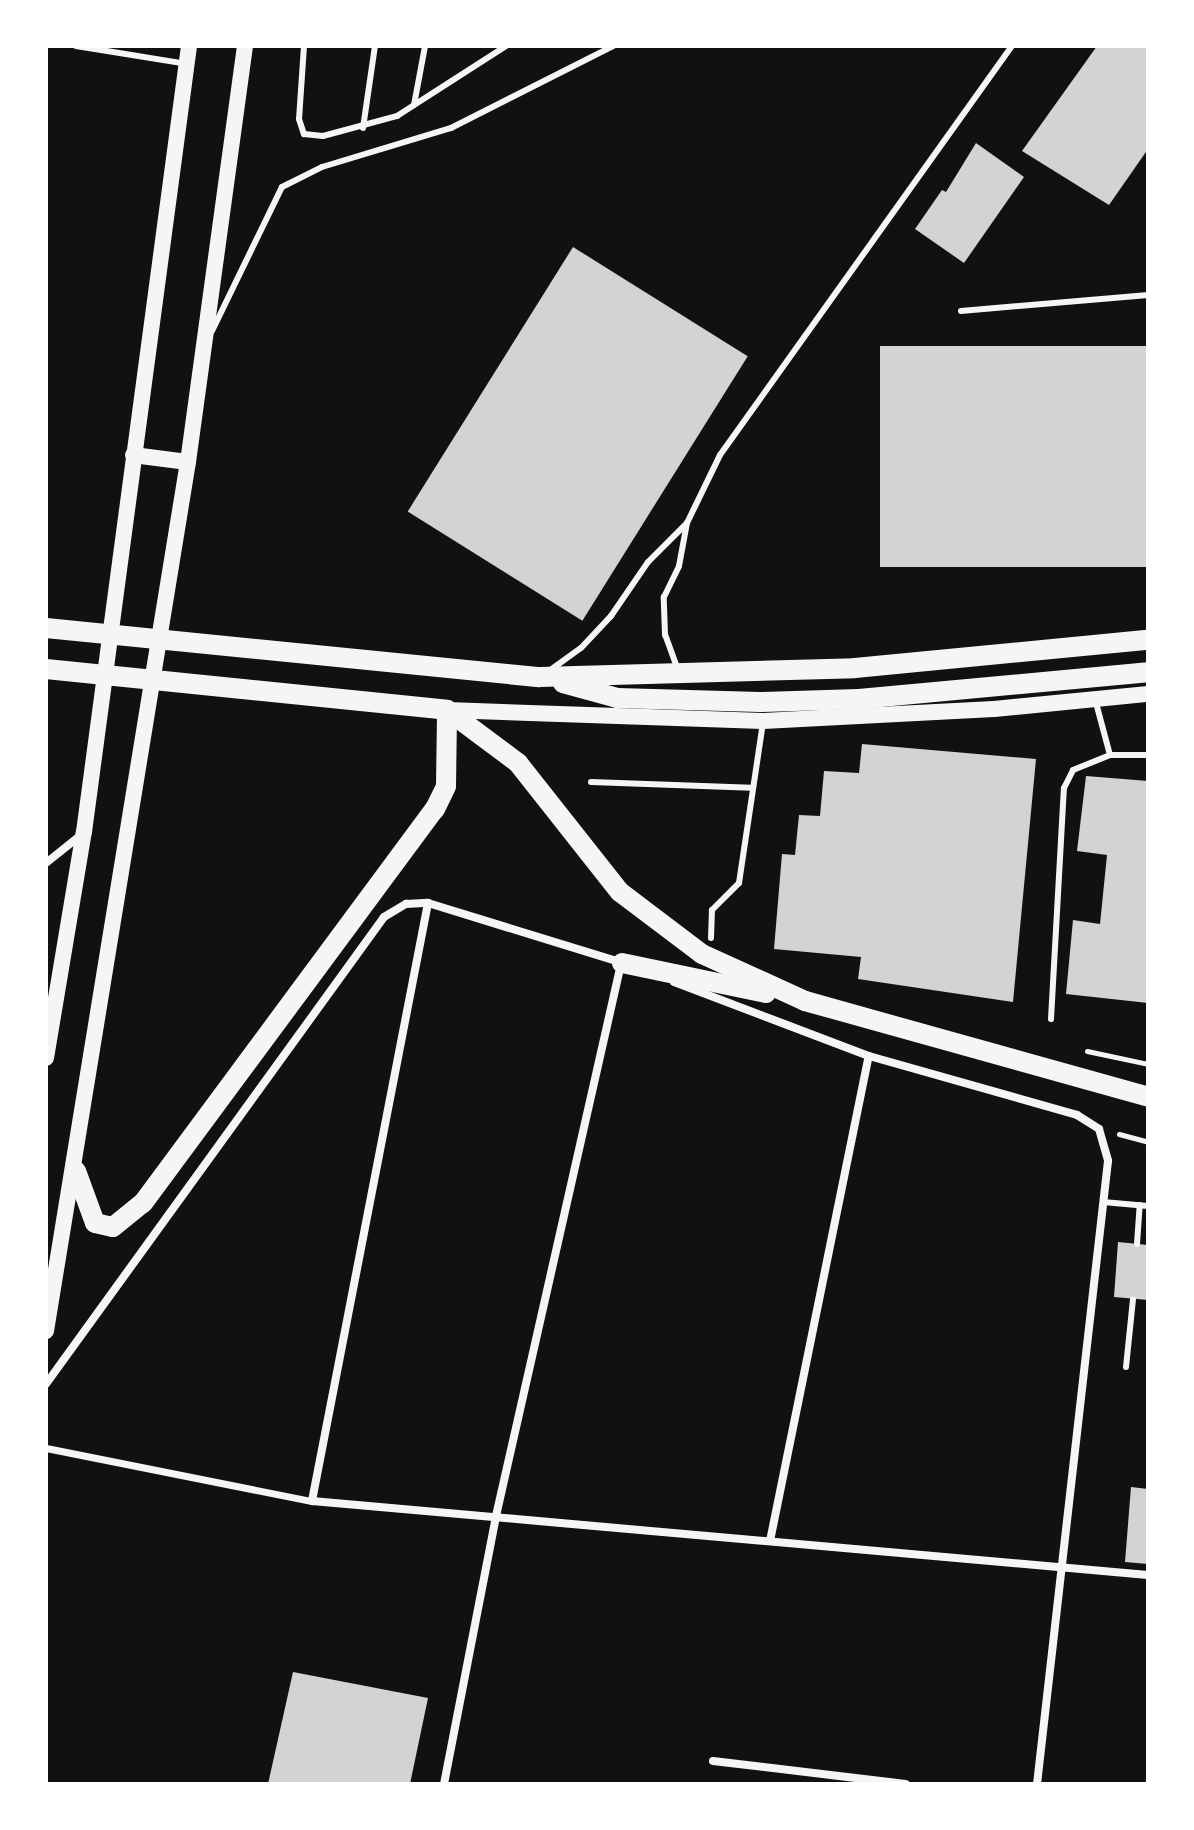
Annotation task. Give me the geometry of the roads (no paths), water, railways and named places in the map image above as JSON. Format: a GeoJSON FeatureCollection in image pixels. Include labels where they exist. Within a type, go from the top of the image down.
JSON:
{"type":"FeatureCollection","features":[{"type":"Feature","properties":{"kind":"main road"},"geometry":{"type":"LineString","coordinates":[[46,1058],[84,832],[189,46]]}},
{"type":"Feature","properties":{"kind":"main road"},"geometry":{"type":"LineString","coordinates":[[46,1331],[76,1171],[188,462],[245,46]]}},
{"type":"Feature","properties":{"kind":"main road"},"geometry":{"type":"LineString","coordinates":[[133,455],[188,462]]}},
{"type":"Feature","properties":{"kind":"main road"},"geometry":{"type":"LineString","coordinates":[[46,628],[540,677],[855,668],[1148,640]]}},
{"type":"Feature","properties":{"kind":"main road"},"geometry":{"type":"LineString","coordinates":[[46,669],[324,693],[447,710],[763,721],[1148,694]]}},
{"type":"Feature","properties":{"kind":"main road"},"geometry":{"type":"LineString","coordinates":[[540,677],[617,698],[760,702],[859,699],[1148,672]]}},
{"type":"Feature","properties":{"kind":"main road"},"geometry":{"type":"LineString","coordinates":[[76,1171],[95,1223],[113,1227],[124,1223],[143,1203],[435,809],[446,786],[447,710]]}},
{"type":"Feature","properties":{"kind":"main road"},"geometry":{"type":"LineString","coordinates":[[447,710],[518,763],[620,892],[655,923],[702,954],[805,1001]]}},
{"type":"Feature","properties":{"kind":"main road"},"geometry":{"type":"LineString","coordinates":[[622,963],[805,1001],[1148,1097]]}},
{"type":"Feature","properties":{"kind":"street"},"geometry":{"type":"LineString","coordinates":[[46,863],[84,832]]}},
{"type":"Feature","properties":{"kind":"street"},"geometry":{"type":"LineString","coordinates":[[312,1501],[428,903]]}},
{"type":"Feature","properties":{"kind":"street"},"geometry":{"type":"LineString","coordinates":[[46,1384],[384,917],[406,904],[428,903],[622,963],[869,1056],[1077,1115],[1099,1129],[1108,1161],[1059,1567],[1037,1784]]}},
{"type":"Feature","properties":{"kind":"street"},"geometry":{"type":"LineString","coordinates":[[444,1784],[496,1516],[622,963]]}},
{"type":"Feature","properties":{"kind":"street"},"geometry":{"type":"LineString","coordinates":[[770,1541],[869,1056]]}},
{"type":"Feature","properties":{"kind":"street"},"geometry":{"type":"LineString","coordinates":[[46,1448],[312,1501],[1148,1575]]}},
{"type":"Feature","properties":{"kind":"street"},"geometry":{"type":"LineString","coordinates":[[713,1761],[906,1784]]}},
{"type":"Feature","properties":{"kind":"lane"},"geometry":{"type":"LineString","coordinates":[[76,46],[187,64]]}},
{"type":"Feature","properties":{"kind":"lane"},"geometry":{"type":"LineString","coordinates":[[132,55],[133,46]]}},
{"type":"Feature","properties":{"kind":"lane"},"geometry":{"type":"LineString","coordinates":[[304,46],[299,119],[304,134],[323,136],[363,128],[414,105],[506,46]]}},
{"type":"Feature","properties":{"kind":"lane"},"geometry":{"type":"LineString","coordinates":[[363,128],[375,46]]}},
{"type":"Feature","properties":{"kind":"lane"},"geometry":{"type":"LineString","coordinates":[[414,105],[425,46]]}},
{"type":"Feature","properties":{"kind":"lane"},"geometry":{"type":"LineString","coordinates":[[205,345],[282,187],[322,167],[451,128],[613,46]]}},
{"type":"Feature","properties":{"kind":"lane"},"geometry":{"type":"LineString","coordinates":[[680,673],[665,635],[664,597],[679,566],[687,523],[720,455],[1012,46]]}},
{"type":"Feature","properties":{"kind":"lane"},"geometry":{"type":"LineString","coordinates":[[961,311],[1148,295]]}},
{"type":"Feature","properties":{"kind":"lane"},"geometry":{"type":"LineString","coordinates":[[540,677],[581,648],[611,616],[648,562],[687,523]]}},
{"type":"Feature","properties":{"kind":"lane"},"geometry":{"type":"LineString","coordinates":[[1095,699],[1110,755]]}},
{"type":"Feature","properties":{"kind":"lane"},"geometry":{"type":"LineString","coordinates":[[711,938],[712,910],[739,883],[763,721]]}},
{"type":"Feature","properties":{"kind":"lane"},"geometry":{"type":"LineString","coordinates":[[1051,1019],[1064,788],[1073,770],[1110,755],[1148,755]]}},
{"type":"Feature","properties":{"kind":"lane"},"geometry":{"type":"LineString","coordinates":[[591,782],[751,788]]}},
{"type":"Feature","properties":{"kind":"lane"},"geometry":{"type":"LineString","coordinates":[[1103,1202],[1144,1206],[1137,1244]]}},
{"type":"Feature","properties":{"kind":"lane"},"geometry":{"type":"LineString","coordinates":[[1126,1367],[1133,1299]]}}]}
